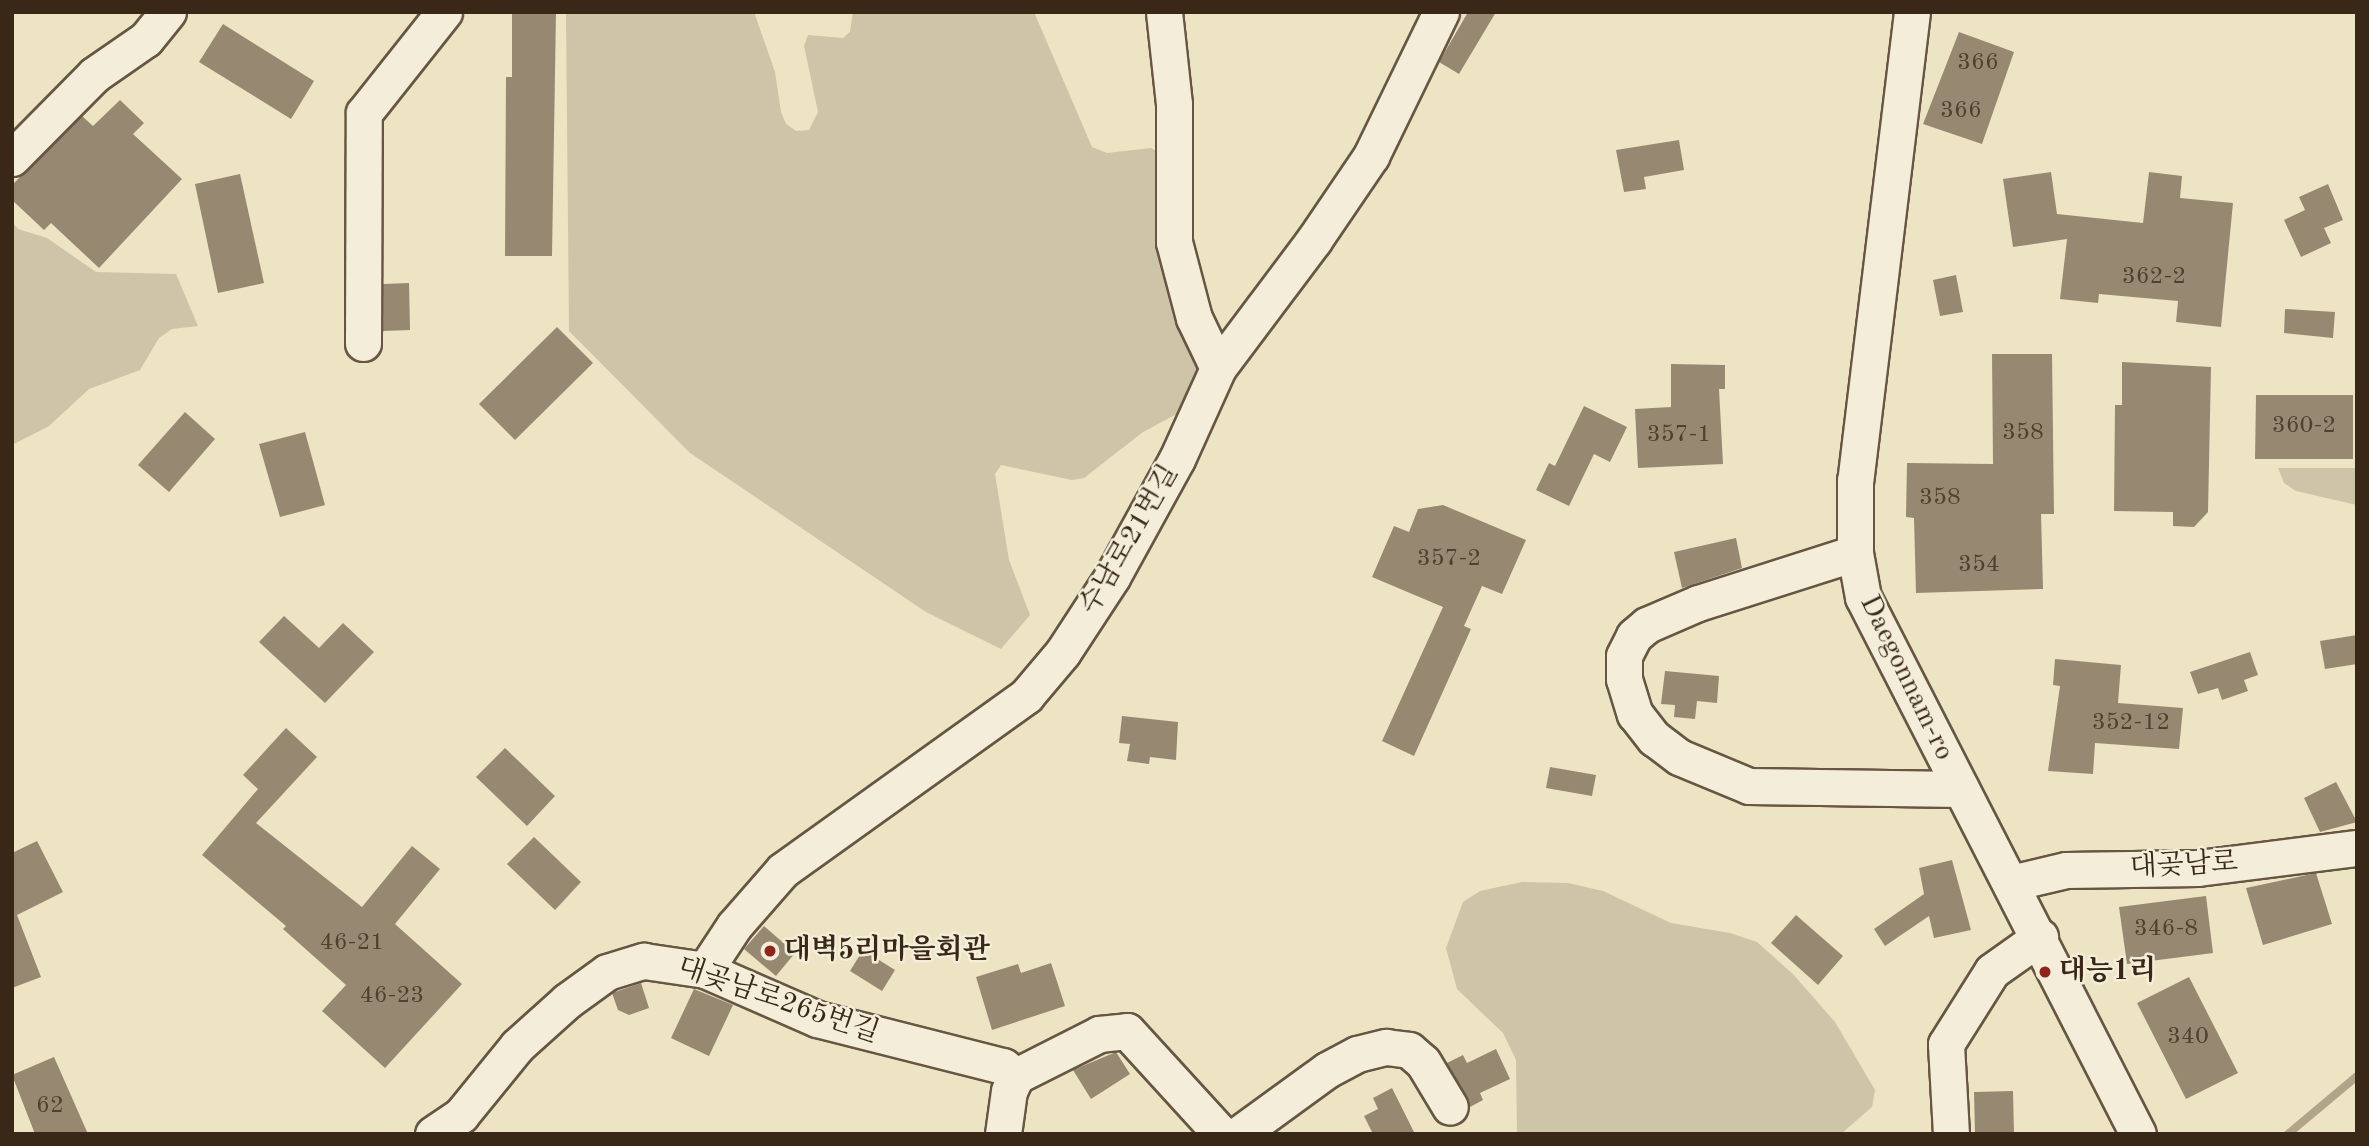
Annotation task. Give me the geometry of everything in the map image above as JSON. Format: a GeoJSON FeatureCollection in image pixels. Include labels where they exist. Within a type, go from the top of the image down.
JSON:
{"type":"FeatureCollection","features":[{"type":"Feature","properties":{"kind":"street"},"geometry":{"type":"LineString","coordinates":[[12,158],[94,75],[146,40],[169,12]]}},
{"type":"Feature","properties":{"kind":"street"},"geometry":{"type":"LineString","coordinates":[[363,343],[364,113],[444,12]]}},
{"type":"Feature","properties":{"kind":"street"},"geometry":{"type":"LineString","coordinates":[[1164,12],[1174,104],[1174,242],[1194,318],[1218,368]]}},
{"type":"Feature","properties":{"kind":"street","name":"수남로21번길"},"geometry":{"type":"LineString","coordinates":[[705,970],[734,926],[783,870],[1026,696],[1063,652],[1177,459],[1218,368],[1371,156],[1441,12]]}},
{"type":"Feature","properties":{"kind":"street","name":"Daegonnam-ro"},"geometry":{"type":"LineString","coordinates":[[1912,12],[1855,480],[1855,553],[1863,597],[2040,937],[2138,1134]]}},
{"type":"Feature","properties":{"kind":"street"},"geometry":{"type":"LineString","coordinates":[[1855,553],[1698,603],[1647,625],[1634,636],[1624,656],[1624,679],[1635,714],[1654,738],[1679,757],[1749,786],[1961,789]]}},
{"type":"Feature","properties":{"kind":"street","name":"대곶남로"},"geometry":{"type":"LineString","coordinates":[[2011,883],[2066,870],[2198,868],[2357,848]]}},
{"type":"Feature","properties":{"kind":"street"},"geometry":{"type":"LineString","coordinates":[[1951,1134],[1946,1044],[1992,971],[2040,937]]}},
{"type":"Feature","properties":{"kind":"street","name":"대곶남로265번길"},"geometry":{"type":"LineString","coordinates":[[433,1134],[461,1115],[533,1030],[607,972],[644,961],[705,970],[817,1019],[1003,1066],[1016,1076]]}},
{"type":"Feature","properties":{"kind":"street"},"geometry":{"type":"LineString","coordinates":[[1003,1134],[1009,1091],[1016,1076],[1099,1034],[1127,1031],[1221,1134]]}},
{"type":"Feature","properties":{"kind":"street"},"geometry":{"type":"LineString","coordinates":[[1239,1134],[1327,1070],[1357,1054],[1386,1047],[1409,1050],[1423,1062],[1450,1107]]}},
{"type":"Feature","properties":{"kind":"shaded area"},"geometry":{"type":"Polygon","coordinates":[[[566,12],[754,12],[775,72],[781,112],[786,124],[796,131],[809,130],[818,112],[804,46],[808,35],[843,38],[850,32],[853,12],[1034,12],[1092,147],[1107,153],[1151,148],[1162,155],[1203,374],[1188,408],[1143,432],[1084,478],[1072,480],[1001,465],[995,474],[1009,560],[1030,615],[1001,649],[926,612],[690,453],[569,331],[566,12]]]}},
{"type":"Feature","properties":{"kind":"shaded area"},"geometry":{"type":"Polygon","coordinates":[[[12,222],[18,229],[47,238],[96,272],[176,274],[198,326],[172,329],[159,338],[140,370],[89,389],[49,426],[12,445],[12,222]]]}},
{"type":"Feature","properties":{"kind":"shaded area"},"geometry":{"type":"Polygon","coordinates":[[[2278,468],[2357,468],[2357,505],[2296,491],[2284,483],[2278,468]]]}},
{"type":"Feature","properties":{"kind":"shaded area"},"geometry":{"type":"Polygon","coordinates":[[[1522,882],[1568,883],[1603,891],[1671,923],[1730,933],[1757,942],[1793,974],[1835,1022],[1875,1090],[1872,1107],[1841,1134],[1517,1134],[1516,1060],[1503,1033],[1457,989],[1446,948],[1463,902],[1480,891],[1522,882]]]}},
{"type":"Feature","properties":{"kind":"building"},"geometry":{"type":"Polygon","coordinates":[[[512,12],[556,12],[552,256],[505,256],[506,77],[512,77],[512,12]]]}},
{"type":"Feature","properties":{"kind":"building"},"geometry":{"type":"Polygon","coordinates":[[[1468,12],[1496,12],[1459,74],[1439,62],[1468,12]]]}},
{"type":"Feature","properties":{"kind":"building"},"geometry":{"type":"Polygon","coordinates":[[[223,24],[314,81],[291,119],[199,62],[223,24]]]}},
{"type":"Feature","properties":{"kind":"building"},"geometry":{"type":"Polygon","coordinates":[[[1959,32],[2014,52],[1982,144],[1923,124],[1959,32]]]}},
{"type":"Feature","properties":{"kind":"building"},"geometry":{"type":"Polygon","coordinates":[[[120,100],[144,123],[133,134],[182,179],[99,268],[51,223],[44,230],[12,200],[12,185],[82,116],[93,126],[120,100]]]}},
{"type":"Feature","properties":{"kind":"building"},"geometry":{"type":"Polygon","coordinates":[[[1679,140],[1684,170],[1644,177],[1646,189],[1624,192],[1616,150],[1679,140]]]}},
{"type":"Feature","properties":{"kind":"building"},"geometry":{"type":"Polygon","coordinates":[[[2051,172],[2057,214],[2143,223],[2149,172],[2182,176],[2180,198],[2233,203],[2221,327],[2176,322],[2178,301],[2099,294],[2098,303],[2060,299],[2067,239],[2013,247],[2003,179],[2051,172]]]}},
{"type":"Feature","properties":{"kind":"building"},"geometry":{"type":"Polygon","coordinates":[[[240,174],[264,283],[218,293],[195,184],[240,174]]]}},
{"type":"Feature","properties":{"kind":"building"},"geometry":{"type":"Polygon","coordinates":[[[2328,184],[2343,220],[2324,228],[2331,243],[2301,257],[2284,220],[2305,210],[2299,197],[2328,184]]]}},
{"type":"Feature","properties":{"kind":"building"},"geometry":{"type":"Polygon","coordinates":[[[1956,275],[1963,312],[1940,316],[1933,280],[1956,275]]]}},
{"type":"Feature","properties":{"kind":"building"},"geometry":{"type":"Polygon","coordinates":[[[409,283],[410,330],[383,331],[383,284],[409,283]]]}},
{"type":"Feature","properties":{"kind":"building"},"geometry":{"type":"Polygon","coordinates":[[[2285,309],[2335,312],[2333,338],[2284,333],[2285,309]]]}},
{"type":"Feature","properties":{"kind":"building"},"geometry":{"type":"Polygon","coordinates":[[[557,327],[593,363],[515,440],[479,404],[557,327]]]}},
{"type":"Feature","properties":{"kind":"building"},"geometry":{"type":"Polygon","coordinates":[[[1992,354],[2052,354],[2054,514],[2041,514],[2043,589],[1916,593],[1914,518],[1906,517],[1907,463],[1993,464],[1992,354]]]}},
{"type":"Feature","properties":{"kind":"building"},"geometry":{"type":"Polygon","coordinates":[[[2122,362],[2211,367],[2208,512],[2194,527],[2173,526],[2173,512],[2114,511],[2115,405],[2122,405],[2122,362]]]}},
{"type":"Feature","properties":{"kind":"building"},"geometry":{"type":"Polygon","coordinates":[[[1671,364],[1725,365],[1725,389],[1719,389],[1723,464],[1638,468],[1635,409],[1671,407],[1671,364]]]}},
{"type":"Feature","properties":{"kind":"building"},"geometry":{"type":"Polygon","coordinates":[[[2256,395],[2353,395],[2353,459],[2255,459],[2256,395]]]}},
{"type":"Feature","properties":{"kind":"building"},"geometry":{"type":"Polygon","coordinates":[[[1584,406],[1627,427],[1610,462],[1594,454],[1569,506],[1536,490],[1549,463],[1555,466],[1584,406]]]}},
{"type":"Feature","properties":{"kind":"building"},"geometry":{"type":"Polygon","coordinates":[[[185,412],[215,439],[169,492],[138,465],[185,412]]]}},
{"type":"Feature","properties":{"kind":"building"},"geometry":{"type":"Polygon","coordinates":[[[305,432],[325,505],[280,517],[259,444],[305,432]]]}},
{"type":"Feature","properties":{"kind":"building"},"geometry":{"type":"Polygon","coordinates":[[[1443,505],[1526,540],[1502,594],[1482,586],[1464,626],[1471,629],[1414,756],[1382,741],[1443,607],[1372,577],[1394,526],[1409,532],[1418,509],[1443,505]]]}},
{"type":"Feature","properties":{"kind":"building"},"geometry":{"type":"Polygon","coordinates":[[[1736,538],[1742,568],[1682,588],[1674,552],[1736,538]]]}},
{"type":"Feature","properties":{"kind":"building"},"geometry":{"type":"Polygon","coordinates":[[[284,616],[319,648],[343,623],[374,652],[325,703],[259,642],[284,616]]]}},
{"type":"Feature","properties":{"kind":"building"},"geometry":{"type":"Polygon","coordinates":[[[2357,635],[2357,664],[2325,669],[2320,641],[2357,635]]]}},
{"type":"Feature","properties":{"kind":"building"},"geometry":{"type":"Polygon","coordinates":[[[2250,652],[2258,675],[2244,680],[2248,691],[2222,700],[2218,688],[2198,694],[2190,672],[2250,652]]]}},
{"type":"Feature","properties":{"kind":"building"},"geometry":{"type":"Polygon","coordinates":[[[2055,659],[2121,665],[2118,703],[2183,708],[2179,749],[2095,743],[2093,774],[2048,771],[2060,686],[2053,685],[2055,659]]]}},
{"type":"Feature","properties":{"kind":"building"},"geometry":{"type":"Polygon","coordinates":[[[1665,671],[1719,676],[1717,703],[1697,701],[1695,719],[1674,717],[1675,705],[1661,704],[1665,671]]]}},
{"type":"Feature","properties":{"kind":"building"},"geometry":{"type":"Polygon","coordinates":[[[1122,716],[1178,722],[1176,760],[1150,757],[1149,764],[1127,761],[1130,744],[1119,743],[1122,716]]]}},
{"type":"Feature","properties":{"kind":"building"},"geometry":{"type":"Polygon","coordinates":[[[286,728],[317,757],[256,823],[362,907],[412,846],[440,869],[395,924],[462,984],[385,1068],[322,1011],[346,985],[283,929],[286,926],[202,855],[258,789],[243,775],[286,728]]]}},
{"type":"Feature","properties":{"kind":"building"},"geometry":{"type":"Polygon","coordinates":[[[505,748],[555,796],[527,826],[476,777],[505,748]]]}},
{"type":"Feature","properties":{"kind":"building"},"geometry":{"type":"Polygon","coordinates":[[[1550,767],[1596,775],[1592,796],[1546,788],[1550,767]]]}},
{"type":"Feature","properties":{"kind":"building"},"geometry":{"type":"Polygon","coordinates":[[[2336,782],[2357,822],[2320,832],[2304,798],[2336,782]]]}},
{"type":"Feature","properties":{"kind":"building"},"geometry":{"type":"Polygon","coordinates":[[[534,837],[581,882],[555,910],[507,864],[534,837]]]}},
{"type":"Feature","properties":{"kind":"building"},"geometry":{"type":"Polygon","coordinates":[[[37,841],[63,892],[17,915],[41,977],[12,988],[12,853],[37,841]]]}},
{"type":"Feature","properties":{"kind":"building"},"geometry":{"type":"Polygon","coordinates":[[[1952,860],[1971,930],[1934,938],[1929,916],[1885,946],[1874,929],[1924,894],[1919,868],[1952,860]]]}},
{"type":"Feature","properties":{"kind":"building"},"geometry":{"type":"Polygon","coordinates":[[[2316,873],[2332,924],[2263,945],[2246,888],[2316,873]]]}},
{"type":"Feature","properties":{"kind":"building"},"geometry":{"type":"Polygon","coordinates":[[[2206,896],[2213,953],[2127,964],[2119,907],[2206,896]]]}},
{"type":"Feature","properties":{"kind":"building"},"geometry":{"type":"Polygon","coordinates":[[[1796,915],[1843,956],[1818,985],[1771,943],[1796,915]]]}},
{"type":"Feature","properties":{"kind":"building","name":"대벽5리마을회관"},"geometry":{"type":"Polygon","coordinates":[[[764,926],[795,953],[776,976],[744,949],[764,926]]]}},
{"type":"Feature","properties":{"kind":"building"},"geometry":{"type":"Polygon","coordinates":[[[863,950],[895,970],[882,991],[850,971],[863,950]]]}},
{"type":"Feature","properties":{"kind":"building"},"geometry":{"type":"Polygon","coordinates":[[[1051,963],[1065,1006],[992,1030],[976,977],[1018,964],[1021,973],[1051,963]]]}},
{"type":"Feature","properties":{"kind":"building"},"geometry":{"type":"Polygon","coordinates":[[[2189,977],[2238,1073],[2186,1099],[2137,1003],[2189,977]]]}},
{"type":"Feature","properties":{"kind":"building"},"geometry":{"type":"Polygon","coordinates":[[[641,983],[649,1008],[629,1015],[618,1010],[612,993],[641,983]]]}},
{"type":"Feature","properties":{"kind":"building"},"geometry":{"type":"Polygon","coordinates":[[[694,989],[733,1005],[709,1056],[671,1038],[694,989]]]}},
{"type":"Feature","properties":{"kind":"building"},"geometry":{"type":"Polygon","coordinates":[[[1496,1049],[1510,1079],[1480,1093],[1483,1100],[1470,1107],[1447,1063],[1463,1055],[1467,1063],[1496,1049]]]}},
{"type":"Feature","properties":{"kind":"building"},"geometry":{"type":"Polygon","coordinates":[[[1116,1052],[1130,1074],[1091,1099],[1073,1070],[1116,1052]]]}},
{"type":"Feature","properties":{"kind":"building"},"geometry":{"type":"Polygon","coordinates":[[[54,1057],[88,1134],[35,1134],[12,1075],[54,1057]]]}},
{"type":"Feature","properties":{"kind":"building"},"geometry":{"type":"Polygon","coordinates":[[[1392,1088],[1415,1134],[1373,1134],[1364,1116],[1378,1109],[1373,1098],[1392,1088]]]}},
{"type":"Feature","properties":{"kind":"building"},"geometry":{"type":"Polygon","coordinates":[[[2013,1091],[2014,1134],[1975,1134],[1974,1092],[2013,1091]]]}},
{"type":"Feature","properties":{"kind":"waterway"},"geometry":{"type":"LineString","coordinates":[[2288,1134],[2357,1076]]}},
{"type":"Feature","properties":{"kind":"place","name":"대벽5리마을회관"},"geometry":{"type":"Point","coordinates":[770,951]}},
{"type":"Feature","properties":{"kind":"place","name":"대능1리"},"geometry":{"type":"Point","coordinates":[2045,972]}}]}
